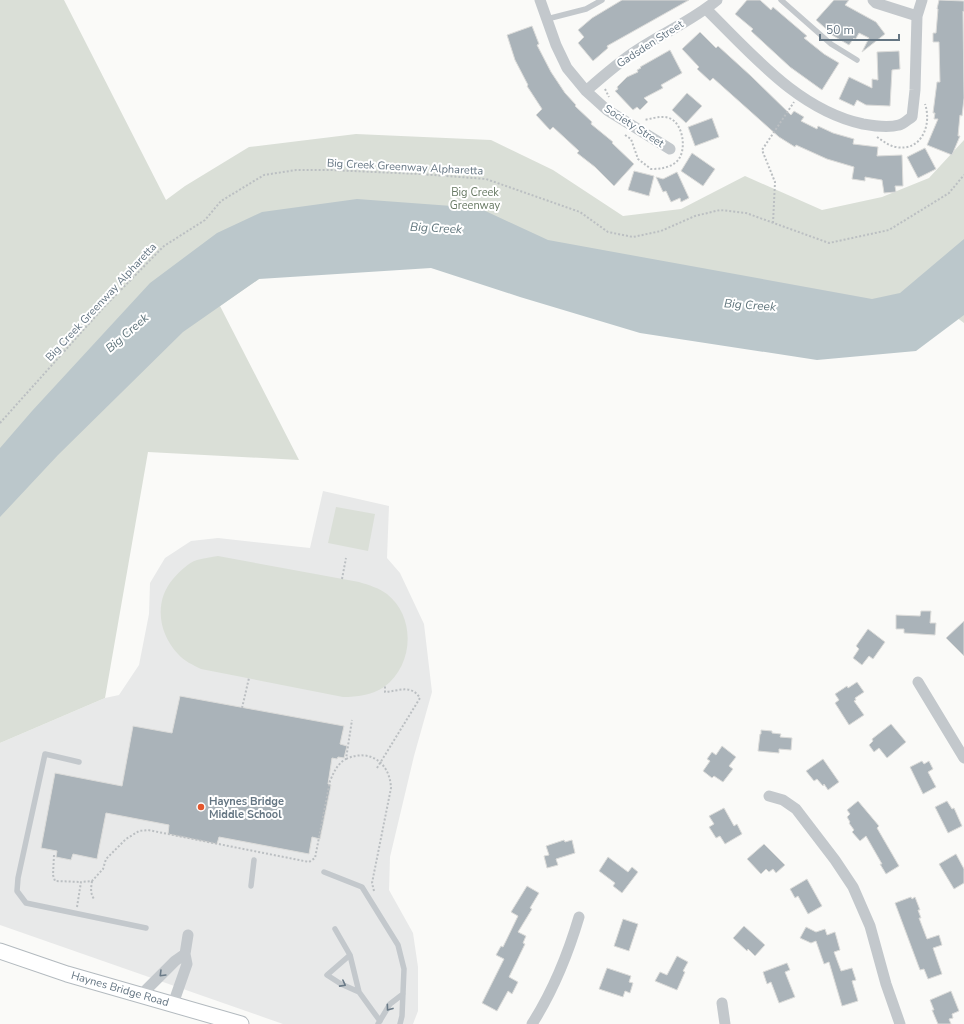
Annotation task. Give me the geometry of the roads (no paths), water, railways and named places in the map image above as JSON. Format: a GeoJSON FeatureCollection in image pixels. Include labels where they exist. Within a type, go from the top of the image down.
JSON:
{"type":"FeatureCollection","features":[{"type":"Feature","properties":{"kind":"main road","name":"Haynes Bridge Road"},"geometry":{"type":"LineString","coordinates":[[0,950],[67,974],[241,1024]]}},
{"type":"Feature","properties":{"kind":"street","name":"Society Street"},"geometry":{"type":"LineString","coordinates":[[540,0],[556,45],[567,68],[586,91],[607,110],[670,149]]}},
{"type":"Feature","properties":{"kind":"street","name":"Gadsden Street"},"geometry":{"type":"LineString","coordinates":[[586,91],[633,53],[706,9],[717,0]]}},
{"type":"Feature","properties":{"kind":"street"},"geometry":{"type":"LineString","coordinates":[[873,0],[876,3],[917,16]]}},
{"type":"Feature","properties":{"kind":"street"},"geometry":{"type":"LineString","coordinates":[[706,9],[778,78],[794,99],[852,121],[875,126],[900,125],[912,117],[915,90],[917,16],[922,0]]}},
{"type":"Feature","properties":{"kind":"street"},"geometry":{"type":"LineString","coordinates":[[918,682],[964,758]]}},
{"type":"Feature","properties":{"kind":"street"},"geometry":{"type":"LineString","coordinates":[[770,796],[783,800],[796,809],[835,860],[853,887],[870,926],[886,984],[900,1024]]}},
{"type":"Feature","properties":{"kind":"street"},"geometry":{"type":"LineString","coordinates":[[532,1024],[554,983],[570,947],[579,917]]}},
{"type":"Feature","properties":{"kind":"street"},"geometry":{"type":"LineString","coordinates":[[173,1004],[187,964],[184,954],[188,935]]}},
{"type":"Feature","properties":{"kind":"street"},"geometry":{"type":"LineString","coordinates":[[141,995],[184,954]]}},
{"type":"Feature","properties":{"kind":"street"},"geometry":{"type":"LineString","coordinates":[[722,1003],[725,1024]]}},
{"type":"Feature","properties":{"kind":"lane"},"geometry":{"type":"LineString","coordinates":[[546,19],[586,9],[602,0]]}},
{"type":"Feature","properties":{"kind":"lane"},"geometry":{"type":"LineString","coordinates":[[781,0],[831,44],[856,60]]}},
{"type":"Feature","properties":{"kind":"lane"},"geometry":{"type":"LineString","coordinates":[[79,762],[45,754],[18,878],[17,891],[26,903],[146,928]]}},
{"type":"Feature","properties":{"kind":"lane"},"geometry":{"type":"LineString","coordinates":[[251,886],[254,860]]}},
{"type":"Feature","properties":{"kind":"lane"},"geometry":{"type":"LineString","coordinates":[[324,872],[362,887],[398,945],[404,969],[402,1016],[400,1024]]}},
{"type":"Feature","properties":{"kind":"lane"},"geometry":{"type":"LineString","coordinates":[[334,929],[350,955],[359,992],[379,1022],[390,1004],[403,994]]}},
{"type":"Feature","properties":{"kind":"lane"},"geometry":{"type":"LineString","coordinates":[[350,955],[327,975],[341,984],[359,992]]}},
{"type":"Feature","properties":{"kind":"water","name":"Big Creek"},"geometry":{"type":"Polygon","coordinates":[[[357,199],[479,208],[548,240],[872,299],[900,293],[964,239],[964,315],[916,351],[817,360],[640,333],[520,297],[431,268],[259,279],[183,332],[58,455],[0,517],[0,448],[32,411],[150,283],[217,233],[262,212],[357,199]]]}},
{"type":"Feature","properties":{"kind":"place","name":"Haynes Bridge Middle School"},"geometry":{"type":"Point","coordinates":[201,807]}},
{"type":"Feature","properties":{"kind":"park label","name":"Big Creek Greenway"},"geometry":{"type":"Point","coordinates":[475,198]}}]}
